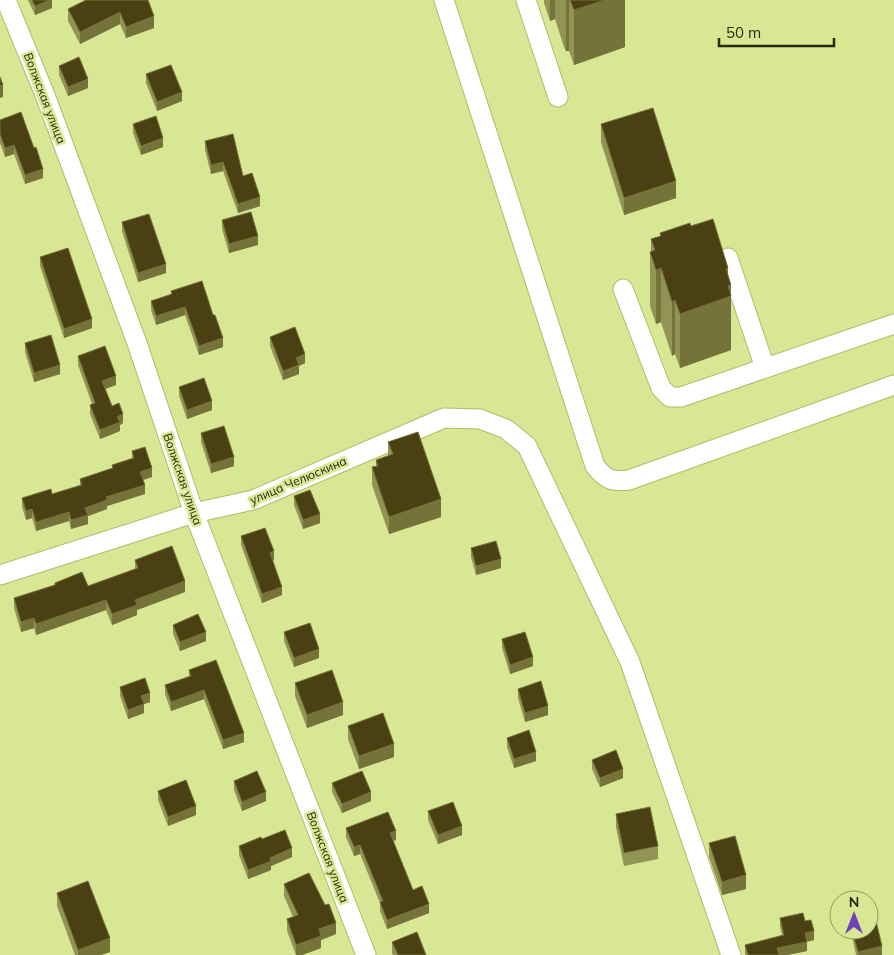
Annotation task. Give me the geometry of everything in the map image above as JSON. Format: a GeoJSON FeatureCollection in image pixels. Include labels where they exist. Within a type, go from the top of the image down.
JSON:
{"type":"FeatureCollection","features":[{"type":"Feature","properties":{"kind":"street","name":"Волжская улица"},"geometry":{"type":"LineString","coordinates":[[6,0],[45,95],[130,325],[194,513],[366,955]]}},
{"type":"Feature","properties":{"kind":"street"},"geometry":{"type":"LineString","coordinates":[[444,0],[595,466],[603,476],[616,482],[629,480],[894,385]]}},
{"type":"Feature","properties":{"kind":"street"},"geometry":{"type":"LineString","coordinates":[[526,0],[558,97]]}},
{"type":"Feature","properties":{"kind":"street"},"geometry":{"type":"LineString","coordinates":[[728,258],[764,368]]}},
{"type":"Feature","properties":{"kind":"street"},"geometry":{"type":"LineString","coordinates":[[623,289],[661,388],[670,397],[681,397],[894,324]]}},
{"type":"Feature","properties":{"kind":"street","name":"улица Челюскина"},"geometry":{"type":"LineString","coordinates":[[0,576],[194,513],[253,500],[444,418],[480,419],[506,429],[527,446],[630,662],[731,955]]}},
{"type":"Feature","properties":{"kind":"building"},"geometry":{"type":"Polygon","coordinates":[[[32,0],[50,0],[35,6],[32,0]]]}},
{"type":"Feature","properties":{"kind":"building"},"geometry":{"type":"Polygon","coordinates":[[[86,0],[148,0],[154,16],[126,27],[120,12],[80,32],[68,9],[86,0]]]}},
{"type":"Feature","properties":{"kind":"building"},"geometry":{"type":"Polygon","coordinates":[[[570,0],[605,0],[574,10],[570,0]]]}},
{"type":"Feature","properties":{"kind":"building"},"geometry":{"type":"Polygon","coordinates":[[[79,57],[88,79],[68,87],[59,66],[79,57]]]}},
{"type":"Feature","properties":{"kind":"building"},"geometry":{"type":"Polygon","coordinates":[[[171,65],[182,92],[157,102],[146,74],[171,65]]]}},
{"type":"Feature","properties":{"kind":"building"},"geometry":{"type":"Polygon","coordinates":[[[653,108],[676,181],[624,198],[601,124],[653,108]]]}},
{"type":"Feature","properties":{"kind":"building"},"geometry":{"type":"Polygon","coordinates":[[[21,112],[43,169],[25,175],[14,145],[5,148],[0,134],[0,120],[21,112]]]}},
{"type":"Feature","properties":{"kind":"building"},"geometry":{"type":"Polygon","coordinates":[[[156,116],[163,138],[141,146],[133,124],[156,116]]]}},
{"type":"Feature","properties":{"kind":"building"},"geometry":{"type":"Polygon","coordinates":[[[233,134],[243,176],[252,173],[260,197],[238,204],[223,162],[211,165],[205,141],[233,134]]]}},
{"type":"Feature","properties":{"kind":"building"},"geometry":{"type":"Polygon","coordinates":[[[251,212],[258,236],[229,244],[222,220],[251,212]]]}},
{"type":"Feature","properties":{"kind":"building"},"geometry":{"type":"Polygon","coordinates":[[[149,214],[166,264],[138,273],[122,222],[149,214]]]}},
{"type":"Feature","properties":{"kind":"building"},"geometry":{"type":"Polygon","coordinates":[[[713,219],[728,268],[726,269],[731,285],[728,286],[731,296],[680,314],[675,300],[672,302],[661,268],[656,270],[650,252],[655,250],[651,239],[661,236],[660,233],[690,223],[691,226],[713,219]]]}},
{"type":"Feature","properties":{"kind":"building"},"geometry":{"type":"Polygon","coordinates":[[[68,248],[92,319],[64,329],[40,257],[68,248]]]}},
{"type":"Feature","properties":{"kind":"building"},"geometry":{"type":"Polygon","coordinates":[[[202,281],[223,338],[199,346],[185,307],[156,316],[151,301],[172,294],[171,291],[202,281]]]}},
{"type":"Feature","properties":{"kind":"building"},"geometry":{"type":"Polygon","coordinates":[[[295,327],[305,354],[296,358],[299,365],[283,371],[270,337],[295,327]]]}},
{"type":"Feature","properties":{"kind":"building"},"geometry":{"type":"Polygon","coordinates":[[[51,335],[60,365],[34,373],[25,343],[51,335]]]}},
{"type":"Feature","properties":{"kind":"building"},"geometry":{"type":"Polygon","coordinates":[[[105,346],[116,376],[102,381],[112,406],[119,403],[123,414],[117,417],[120,422],[100,430],[90,405],[95,403],[78,356],[105,346]]]}},
{"type":"Feature","properties":{"kind":"building"},"geometry":{"type":"Polygon","coordinates":[[[204,378],[212,401],[187,410],[179,387],[204,378]]]}},
{"type":"Feature","properties":{"kind":"building"},"geometry":{"type":"Polygon","coordinates":[[[224,426],[234,457],[211,464],[201,433],[224,426]]]}},
{"type":"Feature","properties":{"kind":"building"},"geometry":{"type":"Polygon","coordinates":[[[418,432],[441,499],[389,517],[372,467],[378,466],[376,460],[393,454],[388,442],[418,432]]]}},
{"type":"Feature","properties":{"kind":"building"},"geometry":{"type":"Polygon","coordinates":[[[145,447],[152,468],[140,472],[145,485],[106,497],[107,500],[85,508],[88,515],[71,520],[69,512],[36,522],[32,509],[26,511],[22,498],[51,489],[52,494],[82,485],[80,479],[113,468],[112,465],[134,458],[132,451],[145,447]]]}},
{"type":"Feature","properties":{"kind":"building"},"geometry":{"type":"Polygon","coordinates":[[[310,490],[320,514],[303,520],[294,496],[310,490]]]}},
{"type":"Feature","properties":{"kind":"building"},"geometry":{"type":"Polygon","coordinates":[[[265,528],[274,551],[270,553],[282,587],[262,594],[241,536],[265,528]]]}},
{"type":"Feature","properties":{"kind":"building"},"geometry":{"type":"Polygon","coordinates":[[[496,541],[501,559],[476,566],[471,548],[496,541]]]}},
{"type":"Feature","properties":{"kind":"building"},"geometry":{"type":"Polygon","coordinates":[[[172,546],[185,581],[135,600],[137,605],[112,614],[106,600],[36,624],[34,618],[21,622],[14,598],[55,585],[55,583],[82,572],[88,586],[138,568],[135,560],[172,546]]]}},
{"type":"Feature","properties":{"kind":"building"},"geometry":{"type":"Polygon","coordinates":[[[198,614],[206,632],[180,642],[173,625],[198,614]]]}},
{"type":"Feature","properties":{"kind":"building"},"geometry":{"type":"Polygon","coordinates":[[[310,623],[319,649],[294,658],[284,632],[310,623]]]}},
{"type":"Feature","properties":{"kind":"building"},"geometry":{"type":"Polygon","coordinates":[[[525,632],[533,657],[510,665],[502,639],[525,632]]]}},
{"type":"Feature","properties":{"kind":"building"},"geometry":{"type":"Polygon","coordinates":[[[216,660],[244,733],[223,740],[204,690],[171,702],[165,685],[191,676],[189,670],[216,660]]]}},
{"type":"Feature","properties":{"kind":"building"},"geometry":{"type":"Polygon","coordinates":[[[332,670],[343,702],[307,715],[295,683],[332,670]]]}},
{"type":"Feature","properties":{"kind":"building"},"geometry":{"type":"Polygon","coordinates":[[[145,678],[150,693],[141,696],[144,704],[128,710],[120,687],[145,678]]]}},
{"type":"Feature","properties":{"kind":"building"},"geometry":{"type":"Polygon","coordinates":[[[541,681],[548,706],[525,713],[518,689],[541,681]]]}},
{"type":"Feature","properties":{"kind":"building"},"geometry":{"type":"Polygon","coordinates":[[[383,713],[394,744],[359,756],[348,726],[383,713]]]}},
{"type":"Feature","properties":{"kind":"building"},"geometry":{"type":"Polygon","coordinates":[[[529,730],[536,752],[514,759],[507,738],[529,730]]]}},
{"type":"Feature","properties":{"kind":"building"},"geometry":{"type":"Polygon","coordinates":[[[616,750],[623,769],[600,778],[592,760],[616,750]]]}},
{"type":"Feature","properties":{"kind":"building"},"geometry":{"type":"Polygon","coordinates":[[[257,771],[266,792],[242,802],[234,781],[257,771]]]}},
{"type":"Feature","properties":{"kind":"building"},"geometry":{"type":"Polygon","coordinates":[[[362,771],[371,792],[342,804],[332,783],[362,771]]]}},
{"type":"Feature","properties":{"kind":"building"},"geometry":{"type":"Polygon","coordinates":[[[186,780],[196,806],[168,817],[158,791],[186,780]]]}},
{"type":"Feature","properties":{"kind":"building"},"geometry":{"type":"Polygon","coordinates":[[[453,802],[462,826],[438,835],[428,811],[453,802]]]}},
{"type":"Feature","properties":{"kind":"building"},"geometry":{"type":"Polygon","coordinates":[[[650,807],[658,846],[624,853],[616,814],[650,807]]]}},
{"type":"Feature","properties":{"kind":"building"},"geometry":{"type":"Polygon","coordinates":[[[388,812],[396,831],[390,833],[413,890],[422,886],[429,904],[387,920],[380,902],[383,901],[360,845],[354,847],[346,828],[388,812]]]}},
{"type":"Feature","properties":{"kind":"building"},"geometry":{"type":"Polygon","coordinates":[[[285,830],[292,848],[270,858],[271,861],[248,870],[239,846],[285,830]]]}},
{"type":"Feature","properties":{"kind":"building"},"geometry":{"type":"Polygon","coordinates":[[[735,836],[746,875],[722,882],[709,843],[735,836]]]}},
{"type":"Feature","properties":{"kind":"building"},"geometry":{"type":"Polygon","coordinates":[[[309,873],[325,905],[329,904],[336,923],[319,929],[321,936],[296,945],[287,919],[298,915],[284,884],[309,873]]]}},
{"type":"Feature","properties":{"kind":"building"},"geometry":{"type":"Polygon","coordinates":[[[88,881],[110,938],[78,950],[57,893],[88,881]]]}},
{"type":"Feature","properties":{"kind":"building"},"geometry":{"type":"Polygon","coordinates":[[[803,913],[805,921],[811,920],[814,931],[805,933],[807,942],[777,948],[779,955],[748,955],[745,945],[784,935],[780,918],[803,913]]]}},
{"type":"Feature","properties":{"kind":"building"},"geometry":{"type":"Polygon","coordinates":[[[417,932],[426,955],[398,955],[392,942],[417,932]]]}},
{"type":"Feature","properties":{"kind":"building"},"geometry":{"type":"Polygon","coordinates":[[[879,934],[882,946],[858,952],[855,940],[879,940],[879,934]]]}}]}
